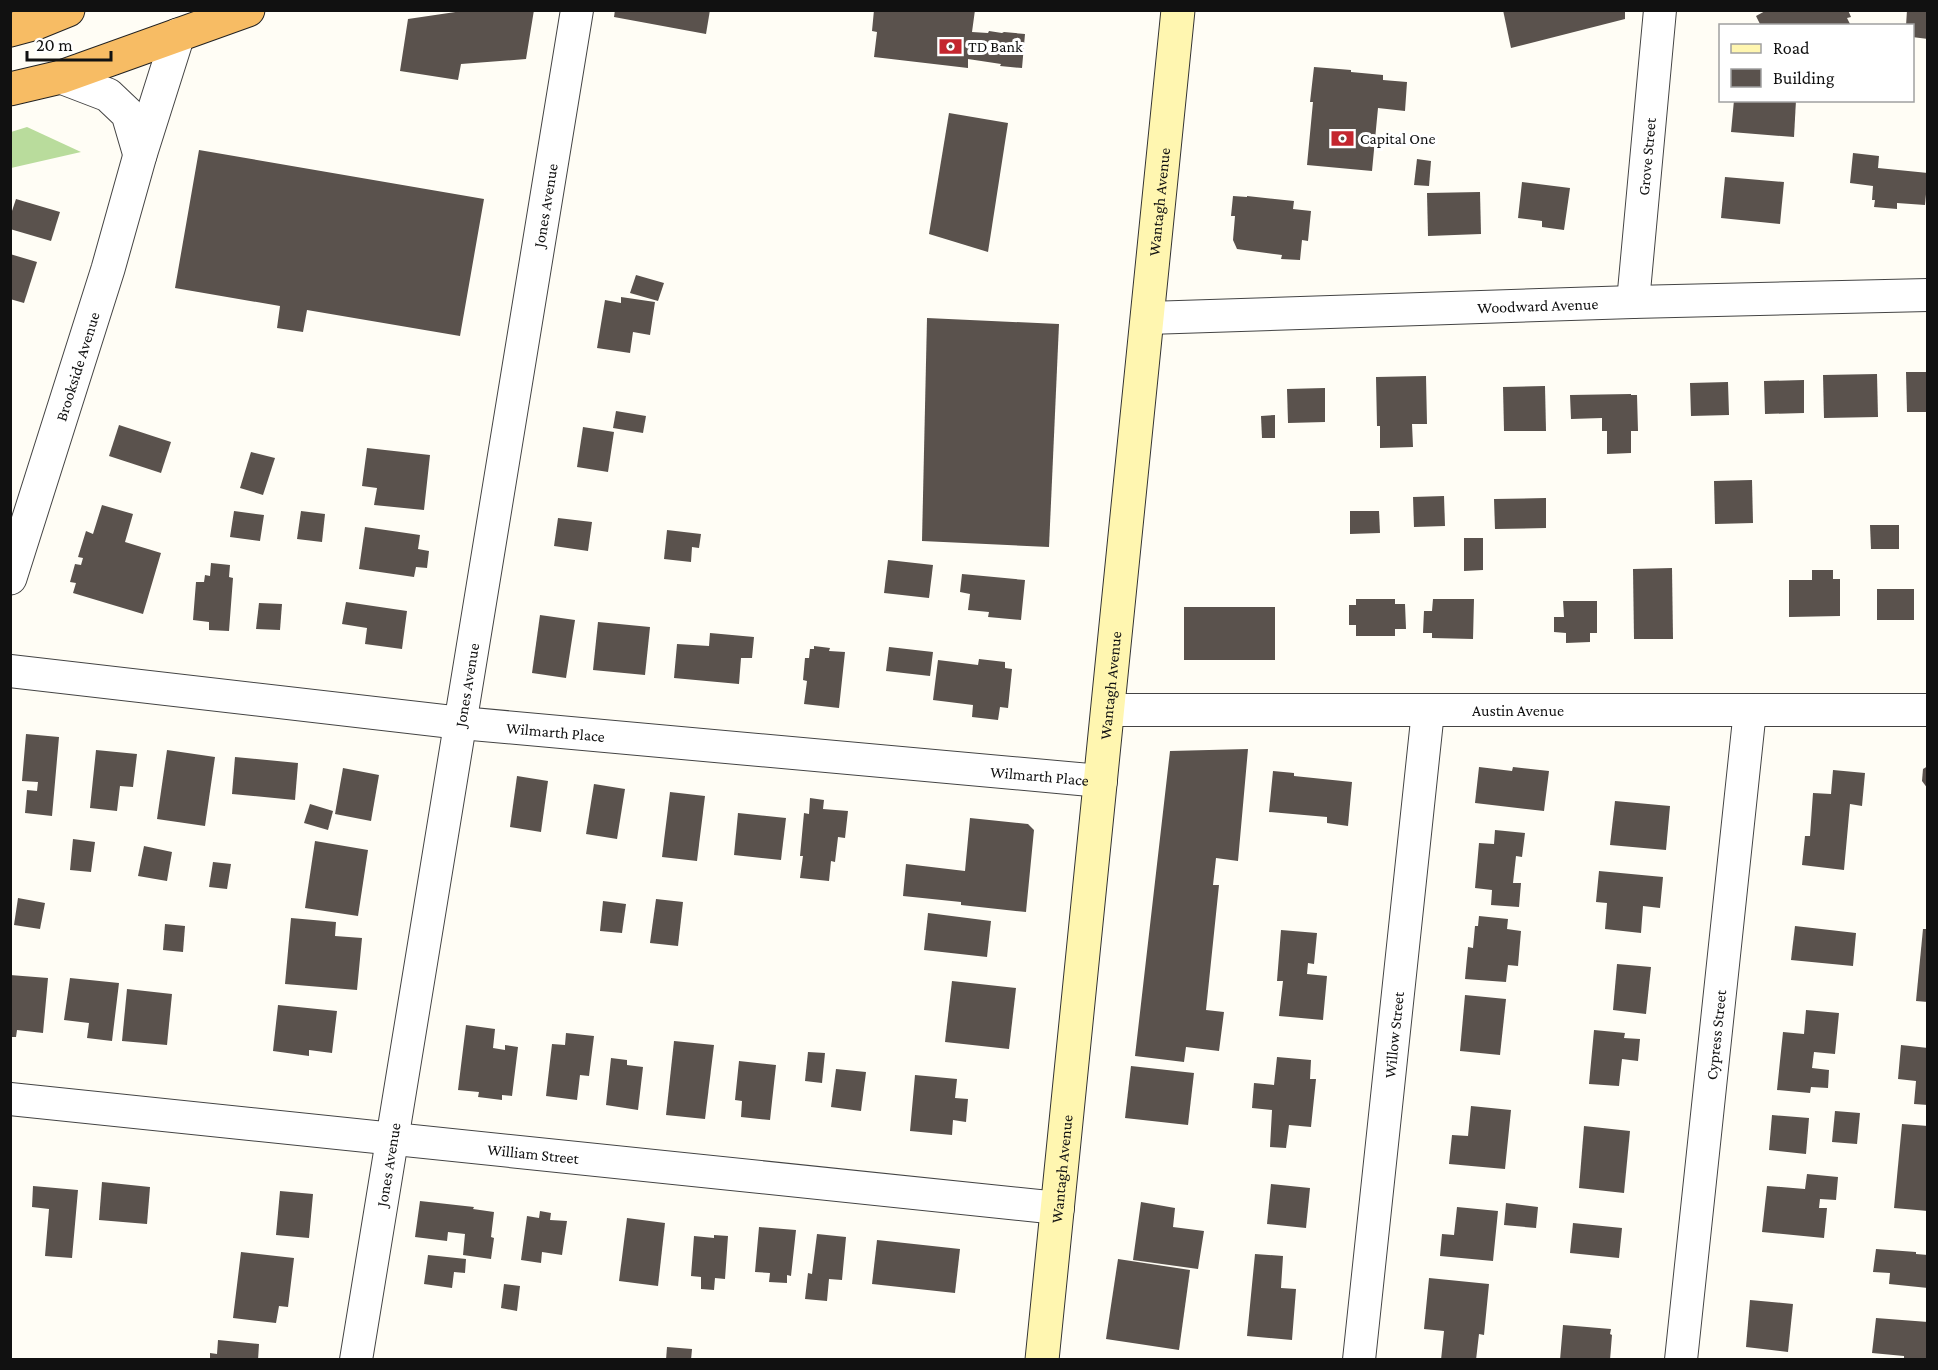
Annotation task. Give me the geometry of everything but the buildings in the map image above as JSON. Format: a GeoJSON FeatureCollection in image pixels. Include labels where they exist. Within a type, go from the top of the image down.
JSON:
{"type":"FeatureCollection","features":[{"type":"Feature","properties":{"kind":"highway"},"geometry":{"type":"LineString","coordinates":[[10,30],[36,23],[68,10]]}},
{"type":"Feature","properties":{"kind":"highway"},"geometry":{"type":"LineString","coordinates":[[10,89],[61,77],[248,10]]}},
{"type":"Feature","properties":{"kind":"main road","name":"Wantagh Avenue"},"geometry":{"type":"LineString","coordinates":[[1042,1359],[1178,10]]}},
{"type":"Feature","properties":{"kind":"street","name":"Jones Avenue"},"geometry":{"type":"LineString","coordinates":[[356,1359],[577,10]]}},
{"type":"Feature","properties":{"kind":"street","name":"Grove Street"},"geometry":{"type":"LineString","coordinates":[[1633,302],[1660,10]]}},
{"type":"Feature","properties":{"kind":"street","name":"Brookside Avenue"},"geometry":{"type":"LineString","coordinates":[[10,578],[108,269],[140,155],[178,35]]}},
{"type":"Feature","properties":{"kind":"street"},"geometry":{"type":"LineString","coordinates":[[61,77],[108,95],[128,114],[140,155]]}},
{"type":"Feature","properties":{"kind":"street","name":"Woodward Avenue"},"geometry":{"type":"LineString","coordinates":[[1148,318],[1928,295]]}},
{"type":"Feature","properties":{"kind":"street","name":"Wilmarth Place"},"geometry":{"type":"LineString","coordinates":[[10,671],[461,723],[1101,781]]}},
{"type":"Feature","properties":{"kind":"street","name":"Austin Avenue"},"geometry":{"type":"LineString","coordinates":[[1108,710],[1928,710]]}},
{"type":"Feature","properties":{"kind":"street","name":"Cypress Street"},"geometry":{"type":"LineString","coordinates":[[1681,1359],[1750,710]]}},
{"type":"Feature","properties":{"kind":"street","name":"Willow Street"},"geometry":{"type":"LineString","coordinates":[[1359,1359],[1428,711]]}},
{"type":"Feature","properties":{"kind":"street","name":"William Street"},"geometry":{"type":"LineString","coordinates":[[10,1099],[1058,1208]]}},
{"type":"Feature","properties":{"kind":"green space"},"geometry":{"type":"Polygon","coordinates":[[[27,127],[81,152],[11,168],[11,132],[27,127]]]}},
{"type":"Feature","properties":{"kind":"place","name":"TD Bank"},"geometry":{"type":"Point","coordinates":[950,46]}},
{"type":"Feature","properties":{"kind":"place","name":"Capital One"},"geometry":{"type":"Point","coordinates":[1342,138]}}]}
